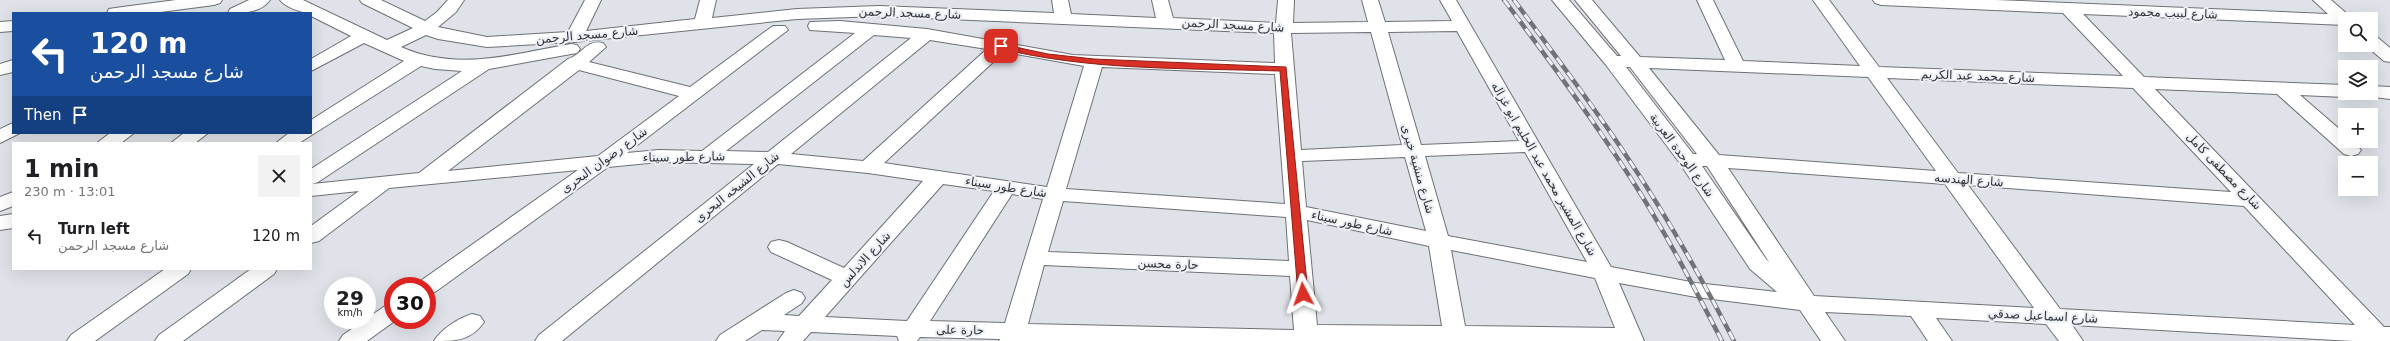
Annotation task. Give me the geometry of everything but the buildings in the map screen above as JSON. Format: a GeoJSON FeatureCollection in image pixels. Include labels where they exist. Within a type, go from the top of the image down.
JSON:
{"type":"FeatureCollection","features":[{"type":"Feature","properties":{"kind":"street"},"geometry":{"type":"LineString","coordinates":[[114,12],[121,0]]}},
{"type":"Feature","properties":{"kind":"street"},"geometry":{"type":"LineString","coordinates":[[119,12],[181,2],[214,0]]}},
{"type":"Feature","properties":{"kind":"street"},"geometry":{"type":"LineString","coordinates":[[238,12],[262,0]]}},
{"type":"Feature","properties":{"kind":"street","name":"شارع مسجد الرحمن"},"geometry":{"type":"LineString","coordinates":[[368,0],[438,34],[487,42],[574,37],[702,25],[798,7],[878,5],[994,8],[1063,19],[1283,28],[1462,26]]}},
{"type":"Feature","properties":{"kind":"street"},"geometry":{"type":"LineString","coordinates":[[389,46],[425,29],[451,8],[456,0]]}},
{"type":"Feature","properties":{"kind":"street"},"geometry":{"type":"LineString","coordinates":[[574,37],[593,0]]}},
{"type":"Feature","properties":{"kind":"street"},"geometry":{"type":"LineString","coordinates":[[702,25],[708,0]]}},
{"type":"Feature","properties":{"kind":"street"},"geometry":{"type":"LineString","coordinates":[[1060,0],[1063,19]]}},
{"type":"Feature","properties":{"kind":"street"},"geometry":{"type":"LineString","coordinates":[[1160,0],[1165,22]]}},
{"type":"Feature","properties":{"kind":"street"},"geometry":{"type":"LineString","coordinates":[[1286,0],[1283,28],[1284,69],[1290,156],[1307,338]]}},
{"type":"Feature","properties":{"kind":"street","name":"شارع منشية خيرى"},"geometry":{"type":"LineString","coordinates":[[1370,0],[1439,241],[1456,338]]}},
{"type":"Feature","properties":{"kind":"street","name":"شارع المشير محمد عبد الحليم ابو غزاله"},"geometry":{"type":"LineString","coordinates":[[1448,0],[1604,273],[1631,338]]}},
{"type":"Feature","properties":{"kind":"street","name":"شارع الوحدة العربية"},"geometry":{"type":"LineString","coordinates":[[1560,0],[1612,61],[1687,159],[1758,264],[1774,280],[1809,303]]}},
{"type":"Feature","properties":{"kind":"street","name":"شارع الوحدة العربية"},"geometry":{"type":"LineString","coordinates":[[1583,0],[1636,62],[1713,161],[1833,341]]}},
{"type":"Feature","properties":{"kind":"street"},"geometry":{"type":"LineString","coordinates":[[1705,0],[1738,66]]}},
{"type":"Feature","properties":{"kind":"street"},"geometry":{"type":"LineString","coordinates":[[1821,0],[2071,341]]}},
{"type":"Feature","properties":{"kind":"street","name":"شارع لبيب محمود"},"geometry":{"type":"LineString","coordinates":[[1881,0],[2338,20]]}},
{"type":"Feature","properties":{"kind":"street"},"geometry":{"type":"LineString","coordinates":[[2186,0],[2201,14]]}},
{"type":"Feature","properties":{"kind":"street"},"geometry":{"type":"LineString","coordinates":[[2321,0],[2338,14]]}},
{"type":"Feature","properties":{"kind":"street","name":"شارع مسجد الرحمن"},"geometry":{"type":"LineString","coordinates":[[299,1],[328,17],[418,60],[461,65],[484,64],[570,49],[819,26],[928,34],[999,46],[1048,57],[1094,62],[1284,69]]}},
{"type":"Feature","properties":{"kind":"street"},"geometry":{"type":"LineString","coordinates":[[868,167],[999,46],[994,8]]}},
{"type":"Feature","properties":{"kind":"street","name":"شارع مصطفى كامل"},"geometry":{"type":"LineString","coordinates":[[2068,8],[2251,200],[2386,338]]}},
{"type":"Feature","properties":{"kind":"street"},"geometry":{"type":"LineString","coordinates":[[312,26],[328,17]]}},
{"type":"Feature","properties":{"kind":"street"},"geometry":{"type":"LineString","coordinates":[[0,28],[12,26]]}},
{"type":"Feature","properties":{"kind":"street"},"geometry":{"type":"LineString","coordinates":[[708,156],[871,29]]}},
{"type":"Feature","properties":{"kind":"street","name":"شارع رضوان البحرى"},"geometry":{"type":"LineString","coordinates":[[436,281],[605,160],[779,30]]}},
{"type":"Feature","properties":{"kind":"street","name":"شارع الشيخه البحرى"},"geometry":{"type":"LineString","coordinates":[[547,341],[928,34]]}},
{"type":"Feature","properties":{"kind":"street"},"geometry":{"type":"LineString","coordinates":[[312,65],[365,35]]}},
{"type":"Feature","properties":{"kind":"street"},"geometry":{"type":"LineString","coordinates":[[424,179],[574,63],[597,47]]}},
{"type":"Feature","properties":{"kind":"street"},"geometry":{"type":"LineString","coordinates":[[2378,47],[2390,57]]}},
{"type":"Feature","properties":{"kind":"street"},"geometry":{"type":"LineString","coordinates":[[312,127],[418,60]]}},
{"type":"Feature","properties":{"kind":"street","name":"شارع محمد عبد الكريم"},"geometry":{"type":"LineString","coordinates":[[1612,61],[2338,91]]}},
{"type":"Feature","properties":{"kind":"street"},"geometry":{"type":"LineString","coordinates":[[1012,336],[1036,258],[1053,194],[1094,62]]}},
{"type":"Feature","properties":{"kind":"street"},"geometry":{"type":"LineString","coordinates":[[574,63],[694,94]]}},
{"type":"Feature","properties":{"kind":"street"},"geometry":{"type":"LineString","coordinates":[[312,177],[484,64]]}},
{"type":"Feature","properties":{"kind":"street"},"geometry":{"type":"LineString","coordinates":[[2283,89],[2351,150]]}},
{"type":"Feature","properties":{"kind":"street"},"geometry":{"type":"LineString","coordinates":[[2378,92],[2390,93]]}},
{"type":"Feature","properties":{"kind":"street"},"geometry":{"type":"LineString","coordinates":[[0,136],[12,130]]}},
{"type":"Feature","properties":{"kind":"street"},"geometry":{"type":"LineString","coordinates":[[109,142],[122,134]]}},
{"type":"Feature","properties":{"kind":"street"},"geometry":{"type":"LineString","coordinates":[[183,142],[196,134]]}},
{"type":"Feature","properties":{"kind":"street"},"geometry":{"type":"LineString","coordinates":[[288,142],[300,134]]}},
{"type":"Feature","properties":{"kind":"street"},"geometry":{"type":"LineString","coordinates":[[1290,156],[1531,146]]}},
{"type":"Feature","properties":{"kind":"street","name":"شارع طور سيناء"},"geometry":{"type":"LineString","coordinates":[[312,190],[605,160],[659,156],[773,158],[868,167],[939,176],[1053,194],[1296,211],[1439,241],[1696,290]]}},
{"type":"Feature","properties":{"kind":"street","name":"شارع الهندسه"},"geometry":{"type":"LineString","coordinates":[[1687,159],[2251,200]]}},
{"type":"Feature","properties":{"kind":"street","name":"شارع الاندلس"},"geometry":{"type":"LineString","coordinates":[[797,333],[939,176]]}},
{"type":"Feature","properties":{"kind":"street"},"geometry":{"type":"LineString","coordinates":[[312,235],[383,183]]}},
{"type":"Feature","properties":{"kind":"street"},"geometry":{"type":"LineString","coordinates":[[909,335],[1007,187]]}},
{"type":"Feature","properties":{"kind":"street"},"geometry":{"type":"LineString","coordinates":[[0,205],[12,199]]}},
{"type":"Feature","properties":{"kind":"street"},"geometry":{"type":"LineString","coordinates":[[0,223],[12,222]]}},
{"type":"Feature","properties":{"kind":"street"},"geometry":{"type":"LineString","coordinates":[[779,247],[847,278]]}},
{"type":"Feature","properties":{"kind":"street","name":"حارة محسن"},"geometry":{"type":"LineString","coordinates":[[1036,258],[1301,269]]}},
{"type":"Feature","properties":{"kind":"street"},"geometry":{"type":"LineString","coordinates":[[79,341],[179,270]]}},
{"type":"Feature","properties":{"kind":"street"},"geometry":{"type":"LineString","coordinates":[[167,341],[265,270]]}},
{"type":"Feature","properties":{"kind":"street","name":"شارع اسماعيل صدقي"},"geometry":{"type":"LineString","coordinates":[[1696,290],[1809,303],[2386,338]]}},
{"type":"Feature","properties":{"kind":"street"},"geometry":{"type":"LineString","coordinates":[[728,341],[794,298]]}},
{"type":"Feature","properties":{"kind":"street"},"geometry":{"type":"LineString","coordinates":[[1918,309],[1940,341]]}},
{"type":"Feature","properties":{"kind":"street"},"geometry":{"type":"LineString","coordinates":[[351,341],[384,317]]}},
{"type":"Feature","properties":{"kind":"street"},"geometry":{"type":"LineString","coordinates":[[446,341],[472,322]]}},
{"type":"Feature","properties":{"kind":"street","name":"حارة على"},"geometry":{"type":"LineString","coordinates":[[758,322],[797,333],[1307,338],[1631,338]]}},
{"type":"Feature","properties":{"kind":"railway"},"geometry":{"type":"LineString","coordinates":[[1504,0],[1589,116],[1637,188],[1670,244],[1722,341]]}},
{"type":"Feature","properties":{"kind":"railway"},"geometry":{"type":"LineString","coordinates":[[1514,0],[1587,99],[1643,182],[1684,249],[1734,341]]}},
{"type":"Feature","properties":{"kind":"route"},"geometry":{"type":"LineString","coordinates":[[1001,46],[1048,57],[1094,62],[1284,69],[1290,156],[1303,294]]}}]}
